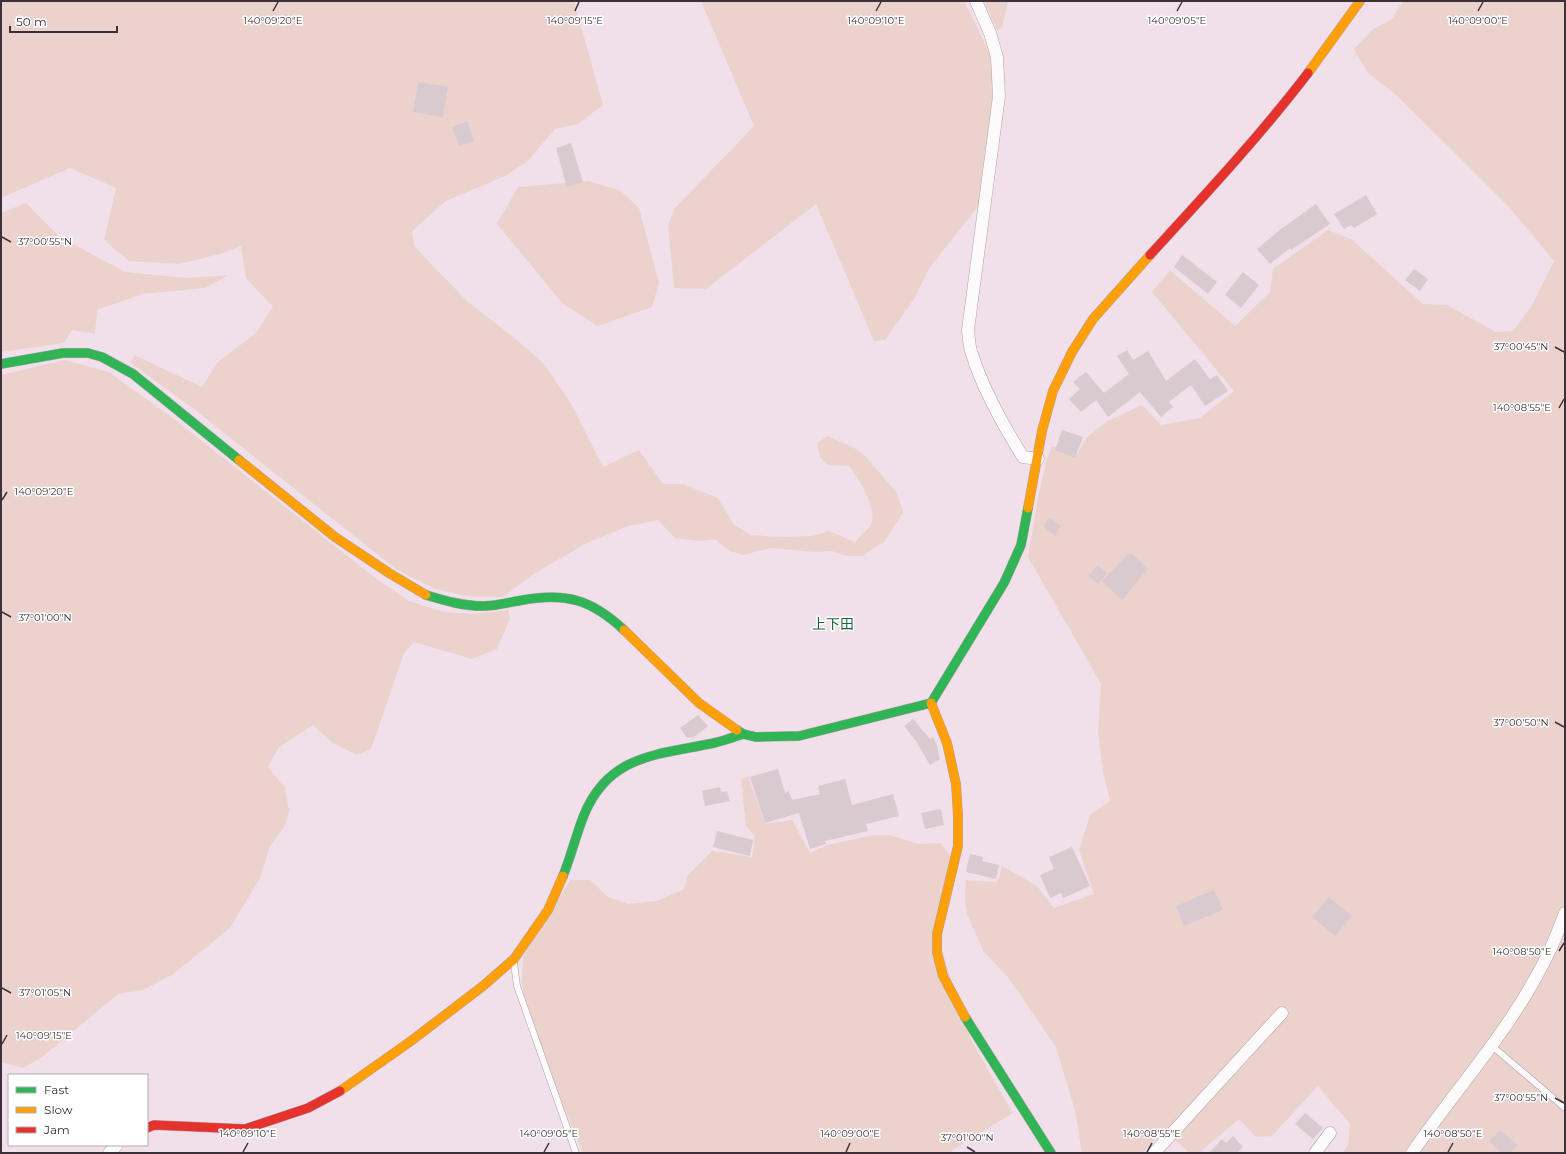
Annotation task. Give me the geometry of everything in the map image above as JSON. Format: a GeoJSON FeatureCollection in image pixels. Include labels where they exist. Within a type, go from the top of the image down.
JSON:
{"type":"FeatureCollection","features":[{"type":"Feature","properties":{"kind":"street"},"geometry":{"type":"LineString","coordinates":[[976,1],[990,33],[997,57],[999,96],[968,330],[971,353],[980,376],[1007,432],[1023,456],[1038,459]]}},
{"type":"Feature","properties":{"kind":"street"},"geometry":{"type":"LineString","coordinates":[[1,364],[86,352],[100,355],[133,374],[335,537],[389,574],[426,595],[460,605],[485,606],[538,597],[557,596],[579,601],[596,608],[612,619],[699,704],[743,734],[756,737],[774,738],[799,736],[930,703],[1004,583],[1021,545],[1042,431],[1053,391],[1072,352],[1093,319],[1232,166],[1277,114],[1335,38],[1360,1]]}},
{"type":"Feature","properties":{"kind":"street"},"geometry":{"type":"LineString","coordinates":[[930,703],[946,743],[956,784],[958,816],[958,846],[937,934],[937,952],[943,976],[959,1007],[1051,1153]]}},
{"type":"Feature","properties":{"kind":"street"},"geometry":{"type":"LineString","coordinates":[[148,1128],[154,1125],[245,1129],[308,1108],[334,1095],[411,1041],[483,986],[514,959],[548,910],[568,864],[584,815],[593,798],[604,782],[616,771],[636,760],[716,743],[743,734]]}},
{"type":"Feature","properties":{"kind":"street"},"geometry":{"type":"LineString","coordinates":[[1412,1153],[1492,1046],[1518,1007],[1549,952],[1565,913]]}},
{"type":"Feature","properties":{"kind":"street"},"geometry":{"type":"LineString","coordinates":[[1154,1153],[1282,1013]]}},
{"type":"Feature","properties":{"kind":"street"},"geometry":{"type":"LineString","coordinates":[[1315,1153],[1330,1133]]}},
{"type":"Feature","properties":{"kind":"lane"},"geometry":{"type":"LineString","coordinates":[[514,959],[513,966],[517,986],[576,1153]]}},
{"type":"Feature","properties":{"kind":"lane"},"geometry":{"type":"LineString","coordinates":[[1492,1046],[1565,1108]]}},
{"type":"Feature","properties":{"kind":"shaded area"},"geometry":{"type":"Polygon","coordinates":[[[1,1],[574,1],[603,105],[578,124],[555,129],[528,161],[505,176],[446,201],[412,231],[414,246],[468,302],[517,340],[545,365],[572,405],[603,467],[639,450],[663,484],[683,484],[718,498],[734,525],[752,535],[780,537],[812,536],[829,531],[855,542],[870,526],[872,512],[870,504],[867,495],[849,466],[827,465],[820,457],[817,443],[828,436],[856,449],[866,457],[897,493],[903,512],[884,542],[862,556],[846,556],[832,551],[815,552],[771,548],[743,555],[730,551],[715,539],[700,541],[675,538],[658,520],[628,526],[587,543],[532,575],[503,597],[471,597],[435,589],[396,569],[195,410],[131,363],[134,355],[202,387],[218,362],[256,333],[273,307],[246,278],[241,246],[220,254],[179,264],[129,261],[104,240],[116,188],[70,168],[1,198],[1,1]]]}},
{"type":"Feature","properties":{"kind":"shaded area"},"geometry":{"type":"Polygon","coordinates":[[[701,1],[964,1],[992,58],[992,102],[980,204],[930,267],[914,299],[885,340],[874,341],[816,204],[706,289],[674,288],[668,225],[675,208],[754,126],[701,1]]]}},
{"type":"Feature","properties":{"kind":"shaded area"},"geometry":{"type":"Polygon","coordinates":[[[984,1],[1008,1],[1002,28],[997,30],[984,1]]]}},
{"type":"Feature","properties":{"kind":"shaded area"},"geometry":{"type":"Polygon","coordinates":[[[1403,1],[1565,1],[1565,1153],[1343,1153],[1348,1145],[1350,1124],[1318,1086],[1272,1136],[1256,1137],[1239,1119],[1199,1153],[1190,1153],[1163,1130],[1143,1153],[1082,1153],[1075,1110],[1056,1047],[1007,976],[984,952],[967,914],[965,898],[966,880],[996,882],[999,878],[1002,866],[1037,886],[1054,908],[1094,894],[1079,850],[1090,815],[1110,801],[1103,772],[1098,732],[1101,684],[1028,557],[1046,462],[1052,446],[1077,455],[1086,438],[1106,422],[1142,405],[1161,425],[1200,418],[1234,391],[1152,292],[1170,270],[1235,326],[1270,292],[1273,269],[1328,230],[1351,239],[1423,304],[1447,305],[1496,332],[1513,331],[1531,307],[1554,261],[1509,207],[1395,94],[1367,72],[1354,49],[1373,29],[1392,19],[1403,1]]]}},
{"type":"Feature","properties":{"kind":"shaded area"},"geometry":{"type":"Polygon","coordinates":[[[589,181],[621,191],[639,208],[659,283],[652,307],[598,326],[563,304],[497,224],[518,187],[589,181]]]}},
{"type":"Feature","properties":{"kind":"shaded area"},"geometry":{"type":"Polygon","coordinates":[[[26,203],[60,237],[125,272],[188,278],[229,275],[205,288],[142,294],[97,310],[95,334],[72,330],[64,343],[1,352],[1,213],[26,203]]]}},
{"type":"Feature","properties":{"kind":"shaded area"},"geometry":{"type":"Polygon","coordinates":[[[65,360],[109,372],[174,419],[374,577],[409,601],[444,612],[473,614],[508,610],[510,619],[497,649],[472,659],[414,642],[404,653],[371,749],[357,755],[333,743],[313,725],[278,748],[268,767],[285,788],[289,811],[285,826],[270,846],[260,878],[230,928],[172,975],[143,990],[118,994],[42,1057],[23,1068],[1,1062],[1,375],[65,360]]]}},
{"type":"Feature","properties":{"kind":"shaded area"},"geometry":{"type":"Polygon","coordinates":[[[748,776],[765,824],[792,820],[810,853],[827,845],[869,836],[889,835],[919,844],[940,843],[951,856],[934,926],[971,1040],[1013,1113],[951,1151],[952,1153],[583,1153],[552,1079],[524,997],[522,981],[523,957],[570,880],[590,880],[608,897],[628,904],[657,901],[684,889],[688,875],[712,851],[752,857],[755,836],[746,826],[741,780],[748,776]]]}},
{"type":"Feature","properties":{"kind":"building"},"geometry":{"type":"Polygon","coordinates":[[[418,82],[448,87],[443,117],[413,112],[418,82]]]}},
{"type":"Feature","properties":{"kind":"building"},"geometry":{"type":"Polygon","coordinates":[[[467,121],[474,141],[459,146],[452,127],[467,121]]]}},
{"type":"Feature","properties":{"kind":"building"},"geometry":{"type":"Polygon","coordinates":[[[571,143],[583,182],[567,187],[556,148],[571,143]]]}},
{"type":"Feature","properties":{"kind":"building"},"geometry":{"type":"Polygon","coordinates":[[[1366,195],[1377,214],[1354,228],[1351,225],[1344,229],[1334,214],[1366,195]]]}},
{"type":"Feature","properties":{"kind":"building"},"geometry":{"type":"Polygon","coordinates":[[[1316,204],[1330,224],[1291,250],[1290,248],[1270,264],[1257,249],[1281,229],[1316,204]]]}},
{"type":"Feature","properties":{"kind":"building"},"geometry":{"type":"Polygon","coordinates":[[[1182,255],[1217,282],[1208,294],[1174,267],[1182,255]]]}},
{"type":"Feature","properties":{"kind":"building"},"geometry":{"type":"Polygon","coordinates":[[[1414,269],[1428,279],[1420,291],[1405,280],[1414,269]]]}},
{"type":"Feature","properties":{"kind":"building"},"geometry":{"type":"Polygon","coordinates":[[[1243,272],[1259,285],[1241,308],[1225,295],[1243,272]]]}},
{"type":"Feature","properties":{"kind":"building"},"geometry":{"type":"Polygon","coordinates":[[[1127,350],[1133,360],[1148,351],[1166,381],[1195,359],[1210,379],[1217,375],[1228,391],[1205,406],[1191,385],[1169,402],[1173,407],[1161,417],[1140,392],[1108,417],[1096,400],[1081,412],[1069,399],[1080,389],[1073,382],[1086,372],[1104,393],[1129,374],[1117,356],[1127,350]]]}},
{"type":"Feature","properties":{"kind":"building"},"geometry":{"type":"Polygon","coordinates":[[[1062,430],[1083,437],[1075,458],[1055,450],[1062,430]]]}},
{"type":"Feature","properties":{"kind":"building"},"geometry":{"type":"Polygon","coordinates":[[[1049,517],[1061,526],[1055,535],[1043,526],[1049,517]]]}},
{"type":"Feature","properties":{"kind":"building"},"geometry":{"type":"Polygon","coordinates":[[[1130,552],[1148,569],[1122,600],[1102,581],[1130,552]]]}},
{"type":"Feature","properties":{"kind":"building"},"geometry":{"type":"Polygon","coordinates":[[[1098,565],[1107,573],[1098,584],[1088,576],[1098,565]]]}},
{"type":"Feature","properties":{"kind":"building"},"geometry":{"type":"Polygon","coordinates":[[[698,715],[708,726],[694,737],[687,738],[680,728],[698,715]]]}},
{"type":"Feature","properties":{"kind":"building"},"geometry":{"type":"Polygon","coordinates":[[[913,719],[930,739],[933,737],[937,746],[940,759],[930,765],[916,741],[904,726],[913,719]]]}},
{"type":"Feature","properties":{"kind":"building"},"geometry":{"type":"Polygon","coordinates":[[[778,769],[785,793],[789,791],[792,800],[820,794],[818,786],[845,779],[852,805],[893,794],[899,816],[866,824],[868,831],[825,841],[826,844],[810,849],[799,813],[765,823],[750,777],[778,769]]]}},
{"type":"Feature","properties":{"kind":"building"},"geometry":{"type":"Polygon","coordinates":[[[720,787],[721,792],[727,791],[730,801],[705,806],[702,791],[720,787]]]}},
{"type":"Feature","properties":{"kind":"building"},"geometry":{"type":"Polygon","coordinates":[[[941,809],[944,825],[925,829],[921,813],[941,809]]]}},
{"type":"Feature","properties":{"kind":"building"},"geometry":{"type":"Polygon","coordinates":[[[717,831],[753,840],[750,856],[713,847],[717,831]]]}},
{"type":"Feature","properties":{"kind":"building"},"geometry":{"type":"Polygon","coordinates":[[[1072,847],[1090,886],[1063,898],[1061,893],[1050,898],[1040,875],[1054,869],[1049,857],[1072,847]]]}},
{"type":"Feature","properties":{"kind":"building"},"geometry":{"type":"Polygon","coordinates":[[[970,854],[983,857],[982,861],[999,865],[996,879],[966,872],[970,854]]]}},
{"type":"Feature","properties":{"kind":"building"},"geometry":{"type":"Polygon","coordinates":[[[1214,890],[1223,910],[1184,926],[1176,906],[1214,890]]]}},
{"type":"Feature","properties":{"kind":"building"},"geometry":{"type":"Polygon","coordinates":[[[1329,897],[1352,916],[1335,936],[1312,917],[1329,897]]]}},
{"type":"Feature","properties":{"kind":"building"},"geometry":{"type":"Polygon","coordinates":[[[1305,1113],[1323,1128],[1313,1139],[1295,1124],[1305,1113]]]}},
{"type":"Feature","properties":{"kind":"building"},"geometry":{"type":"Polygon","coordinates":[[[1500,1130],[1518,1145],[1510,1153],[1502,1153],[1489,1142],[1500,1130]]]}},
{"type":"Feature","properties":{"kind":"building"},"geometry":{"type":"Polygon","coordinates":[[[1233,1136],[1243,1147],[1237,1153],[1209,1153],[1222,1139],[1226,1143],[1233,1136]]]}},
{"type":"Feature","properties":{"kind":"traffic: fast"},"geometry":{"type":"LineString","coordinates":[[1,364],[63,353],[88,353],[102,357],[133,374],[239,460]]}},
{"type":"Feature","properties":{"kind":"traffic: fast"},"geometry":{"type":"LineString","coordinates":[[737,730],[743,734],[756,737],[799,736],[931,703],[1004,583],[1021,545],[1028,508]]}},
{"type":"Feature","properties":{"kind":"traffic: fast"},"geometry":{"type":"LineString","coordinates":[[426,595],[461,604],[476,606],[498,605],[538,598],[565,598],[589,605],[601,612],[624,630]]}},
{"type":"Feature","properties":{"kind":"traffic: fast"},"geometry":{"type":"LineString","coordinates":[[563,876],[584,815],[594,795],[607,780],[621,769],[637,761],[655,755],[718,742],[743,734]]}},
{"type":"Feature","properties":{"kind":"traffic: fast"},"geometry":{"type":"LineString","coordinates":[[965,1017],[1051,1153]]}},
{"type":"Feature","properties":{"kind":"traffic: slow"},"geometry":{"type":"LineString","coordinates":[[1308,73],[1360,1]]}},
{"type":"Feature","properties":{"kind":"traffic: slow"},"geometry":{"type":"LineString","coordinates":[[1028,508],[1042,431],[1053,391],[1072,352],[1093,319],[1150,255]]}},
{"type":"Feature","properties":{"kind":"traffic: slow"},"geometry":{"type":"LineString","coordinates":[[239,460],[335,537],[389,573],[426,595]]}},
{"type":"Feature","properties":{"kind":"traffic: slow"},"geometry":{"type":"LineString","coordinates":[[624,630],[699,703],[737,730]]}},
{"type":"Feature","properties":{"kind":"traffic: slow"},"geometry":{"type":"LineString","coordinates":[[931,703],[947,743],[956,784],[958,816],[958,846],[937,934],[937,952],[943,976],[965,1017]]}},
{"type":"Feature","properties":{"kind":"traffic: slow"},"geometry":{"type":"LineString","coordinates":[[340,1091],[411,1041],[483,986],[514,959],[548,910],[563,876]]}},
{"type":"Feature","properties":{"kind":"traffic: jam"},"geometry":{"type":"LineString","coordinates":[[1150,255],[1251,143],[1308,73]]}},
{"type":"Feature","properties":{"kind":"traffic: jam"},"geometry":{"type":"LineString","coordinates":[[148,1128],[154,1125],[245,1129],[308,1108],[340,1091]]}},
{"type":"Feature","properties":{"kind":"district","name":"上下田"},"geometry":{"type":"Point","coordinates":[833,624]}}]}
